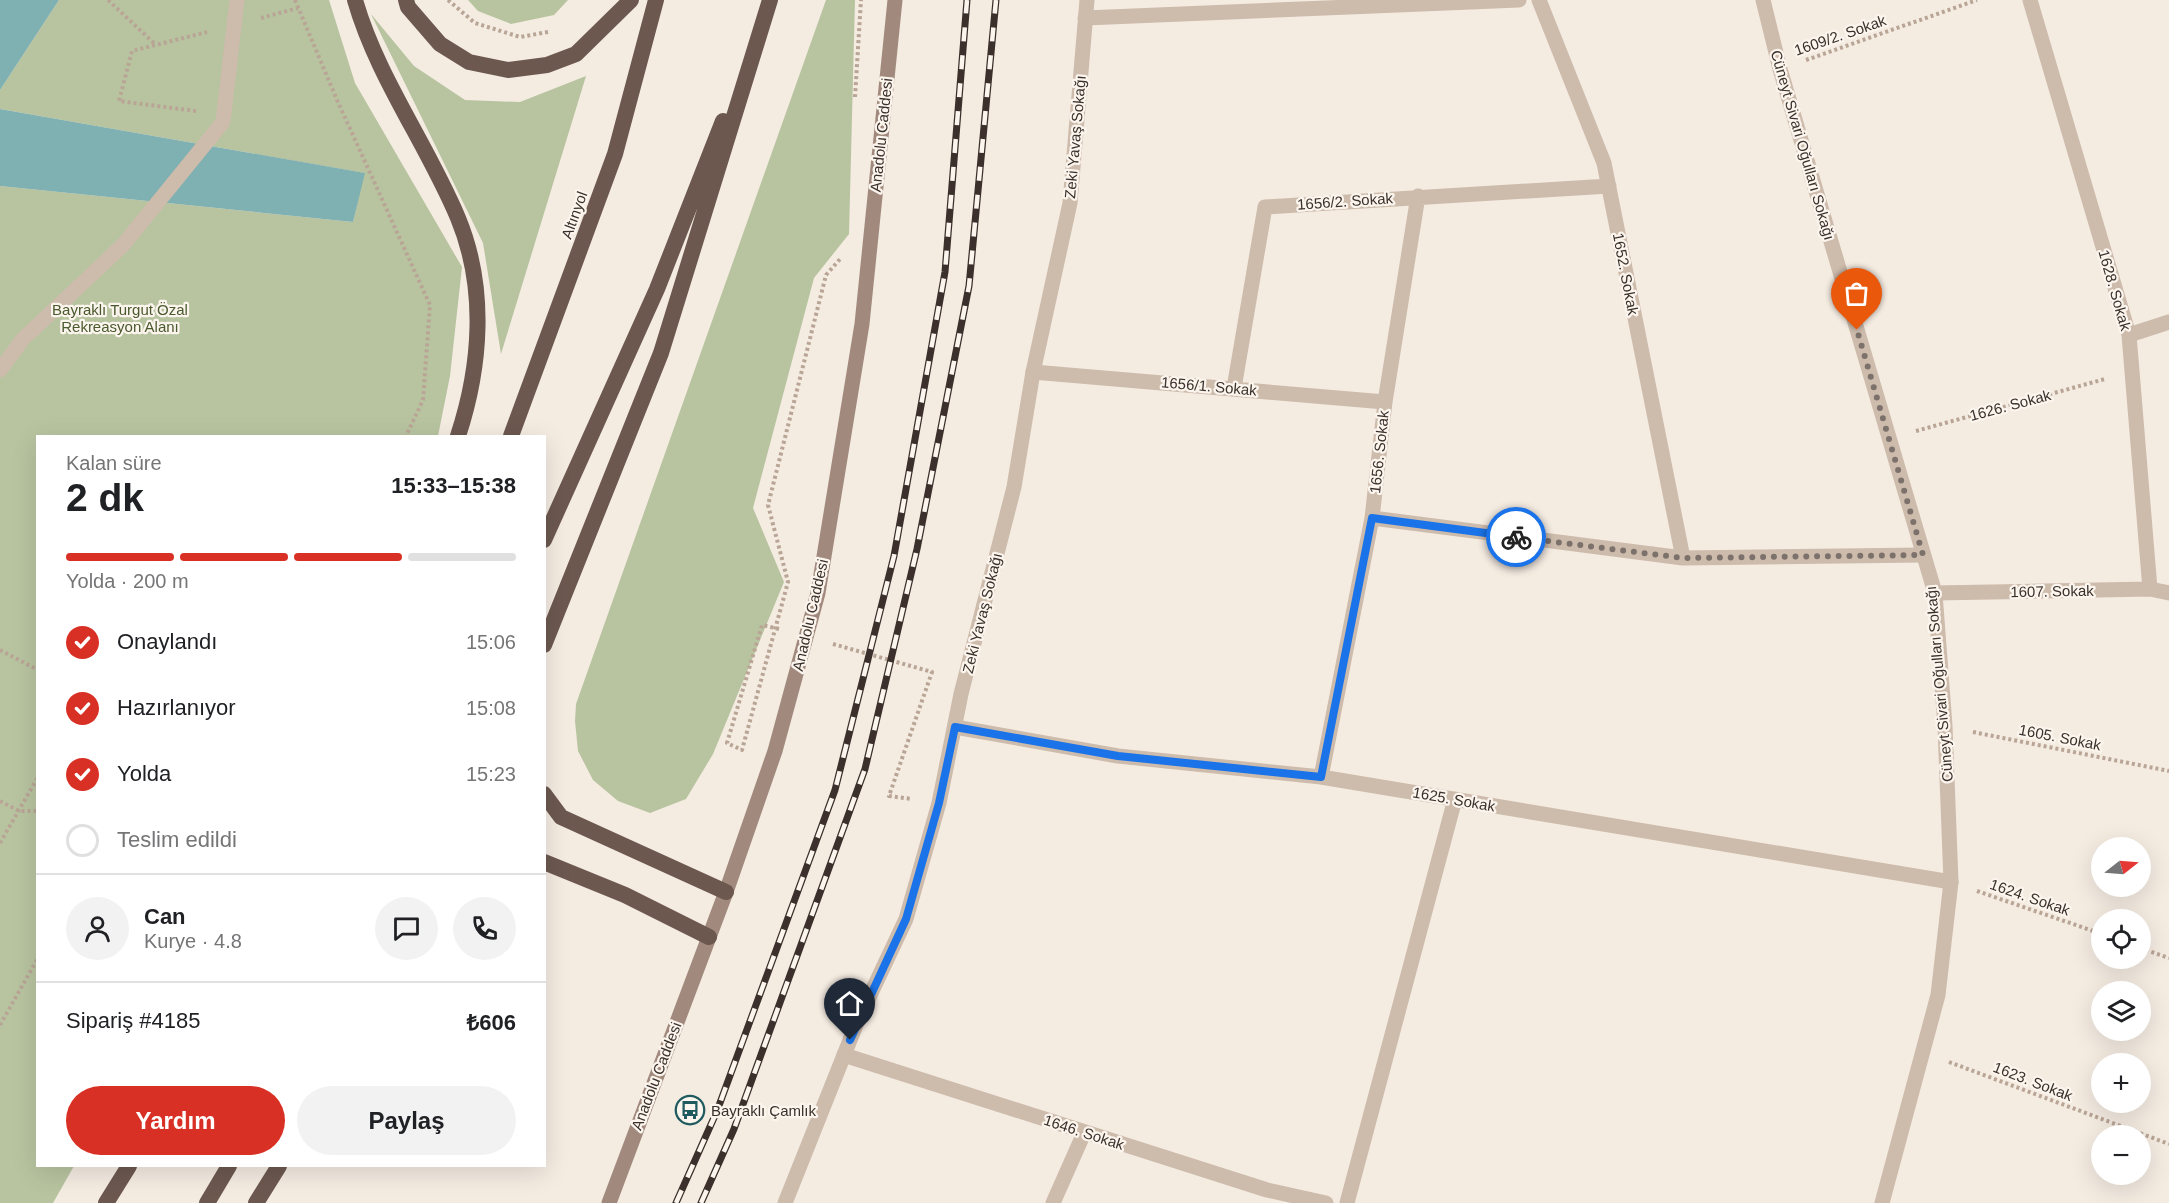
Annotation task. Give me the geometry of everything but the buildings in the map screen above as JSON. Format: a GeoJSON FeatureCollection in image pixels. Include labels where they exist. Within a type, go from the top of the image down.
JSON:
{"type":"FeatureCollection","features":[{"type":"Feature","properties":{"kind":"highway"},"geometry":{"type":"LineString","coordinates":[[355,0],[361,23],[458,219],[472,265],[478,313],[476,358],[470,402],[458,435]]}},
{"type":"Feature","properties":{"kind":"highway"},"geometry":{"type":"LineString","coordinates":[[406,0],[408,7],[440,44],[469,62],[508,70],[547,65],[576,54],[631,0]]}},
{"type":"Feature","properties":{"kind":"highway","name":"Altınyol"},"geometry":{"type":"LineString","coordinates":[[511,435],[615,154],[656,0]]}},
{"type":"Feature","properties":{"kind":"highway"},"geometry":{"type":"LineString","coordinates":[[546,536],[657,289],[770,0]]}},
{"type":"Feature","properties":{"kind":"highway"},"geometry":{"type":"LineString","coordinates":[[546,640],[661,353],[770,0]]}},
{"type":"Feature","properties":{"kind":"highway"},"geometry":{"type":"LineString","coordinates":[[546,797],[561,817],[726,892]]}},
{"type":"Feature","properties":{"kind":"highway"},"geometry":{"type":"LineString","coordinates":[[546,863],[625,895],[709,937]]}},
{"type":"Feature","properties":{"kind":"highway"},"geometry":{"type":"LineString","coordinates":[[106,1203],[128,1167]]}},
{"type":"Feature","properties":{"kind":"highway"},"geometry":{"type":"LineString","coordinates":[[207,1203],[228,1167]]}},
{"type":"Feature","properties":{"kind":"highway"},"geometry":{"type":"LineString","coordinates":[[256,1203],[278,1167]]}},
{"type":"Feature","properties":{"kind":"main road","name":"Anadolu Caddesi"},"geometry":{"type":"LineString","coordinates":[[609,1203],[726,892],[775,751],[818,593],[862,324],[895,0]]}},
{"type":"Feature","properties":{"kind":"street"},"geometry":{"type":"LineString","coordinates":[[0,370],[23,339],[123,245],[223,119],[237,0]]}},
{"type":"Feature","properties":{"kind":"street","name":"Zeki Yavaş Sokağı"},"geometry":{"type":"LineString","coordinates":[[785,1203],[856,1025],[906,919],[939,803],[961,694],[1014,487],[1033,372],[1070,203],[1087,0]]}},
{"type":"Feature","properties":{"kind":"street"},"geometry":{"type":"LineString","coordinates":[[1085,18],[1519,0]]}},
{"type":"Feature","properties":{"kind":"street","name":"1652. Sokak"},"geometry":{"type":"LineString","coordinates":[[1539,0],[1604,163],[1683,558]]}},
{"type":"Feature","properties":{"kind":"street","name":"Cüneyt Sivari Oğulları Sokağı"},"geometry":{"type":"LineString","coordinates":[[1763,0],[1780,69],[1935,593],[1946,726],[1951,882],[1938,995],[1882,1203]]}},
{"type":"Feature","properties":{"kind":"street","name":"1628. Sokak"},"geometry":{"type":"LineString","coordinates":[[2030,0],[2129,335],[2150,589]]}},
{"type":"Feature","properties":{"kind":"street","name":"1656/2. Sokak"},"geometry":{"type":"LineString","coordinates":[[1234,388],[1265,207],[1608,186]]}},
{"type":"Feature","properties":{"kind":"street","name":"1656. Sokak"},"geometry":{"type":"LineString","coordinates":[[1321,777],[1372,518],[1385,402],[1418,196]]}},
{"type":"Feature","properties":{"kind":"street"},"geometry":{"type":"LineString","coordinates":[[2129,335],[2169,322]]}},
{"type":"Feature","properties":{"kind":"street","name":"1656/1. Sokak"},"geometry":{"type":"LineString","coordinates":[[1033,372],[1385,402]]}},
{"type":"Feature","properties":{"kind":"street"},"geometry":{"type":"LineString","coordinates":[[1372,518],[1683,558],[1923,555]]}},
{"type":"Feature","properties":{"kind":"street","name":"1607. Sokak"},"geometry":{"type":"LineString","coordinates":[[1935,593],[2150,589],[2169,594]]}},
{"type":"Feature","properties":{"kind":"street","name":"1625. Sokak"},"geometry":{"type":"LineString","coordinates":[[955,727],[1118,756],[1321,777],[1951,882]]}},
{"type":"Feature","properties":{"kind":"street"},"geometry":{"type":"LineString","coordinates":[[1347,1203],[1455,799]]}},
{"type":"Feature","properties":{"kind":"street","name":"1646. Sokak"},"geometry":{"type":"LineString","coordinates":[[844,1055],[1267,1190],[1326,1203]]}},
{"type":"Feature","properties":{"kind":"street"},"geometry":{"type":"LineString","coordinates":[[1053,1203],[1084,1133]]}},
{"type":"Feature","properties":{"kind":"path"},"geometry":{"type":"LineString","coordinates":[[108,0],[157,45]]}},
{"type":"Feature","properties":{"kind":"path"},"geometry":{"type":"LineString","coordinates":[[294,0],[430,305],[423,400],[406,435]]}},
{"type":"Feature","properties":{"kind":"path"},"geometry":{"type":"LineString","coordinates":[[448,0],[475,23],[509,34],[520,37],[552,31]]}},
{"type":"Feature","properties":{"kind":"path"},"geometry":{"type":"LineString","coordinates":[[855,104],[861,0]]}},
{"type":"Feature","properties":{"kind":"path","name":"1609/2. Sokak"},"geometry":{"type":"LineString","coordinates":[[1780,69],[1977,0]]}},
{"type":"Feature","properties":{"kind":"path"},"geometry":{"type":"LineString","coordinates":[[223,119],[119,101],[132,51],[298,8]]}},
{"type":"Feature","properties":{"kind":"path"},"geometry":{"type":"LineString","coordinates":[[785,631],[762,624],[727,743],[741,750],[788,582],[768,505],[826,275],[846,253]]}},
{"type":"Feature","properties":{"kind":"path","name":"1626. Sokak"},"geometry":{"type":"LineString","coordinates":[[1889,438],[2132,372]]}},
{"type":"Feature","properties":{"kind":"path"},"geometry":{"type":"LineString","coordinates":[[830,644],[932,672],[889,796]]}},
{"type":"Feature","properties":{"kind":"path"},"geometry":{"type":"LineString","coordinates":[[0,650],[36,669]]}},
{"type":"Feature","properties":{"kind":"path","name":"1605. Sokak"},"geometry":{"type":"LineString","coordinates":[[1946,726],[2169,771]]}},
{"type":"Feature","properties":{"kind":"path"},"geometry":{"type":"LineString","coordinates":[[0,843],[36,781]]}},
{"type":"Feature","properties":{"kind":"path"},"geometry":{"type":"LineString","coordinates":[[0,801],[19,811],[36,811]]}},
{"type":"Feature","properties":{"kind":"path","name":"1624. Sokak"},"geometry":{"type":"LineString","coordinates":[[1951,882],[2091,930]]}},
{"type":"Feature","properties":{"kind":"path"},"geometry":{"type":"LineString","coordinates":[[2151,952],[2169,958]]}},
{"type":"Feature","properties":{"kind":"path"},"geometry":{"type":"LineString","coordinates":[[0,1025],[36,962]]}},
{"type":"Feature","properties":{"kind":"path","name":"1623. Sokak"},"geometry":{"type":"LineString","coordinates":[[1923,1052],[2169,1144]]}},
{"type":"Feature","properties":{"kind":"green space","name":"Bayraklı Turgut Özal Rekreasyon Alanı"},"geometry":{"type":"Polygon","coordinates":[[[59,0],[329,0],[355,83],[462,267],[450,376],[438,435],[36,435],[36,1167],[73,1167],[53,1203],[0,1203],[0,186],[353,222],[364,173],[0,109],[0,90],[59,0]]]}},
{"type":"Feature","properties":{"kind":"green space"},"geometry":{"type":"Polygon","coordinates":[[[468,0],[568,0],[554,15],[511,24],[478,11],[468,0]]]}},
{"type":"Feature","properties":{"kind":"green space"},"geometry":{"type":"Polygon","coordinates":[[[826,0],[855,0],[849,234],[814,278],[753,508],[784,582],[713,754],[686,799],[650,813],[618,801],[593,780],[578,751],[576,704],[826,0]]]}},
{"type":"Feature","properties":{"kind":"green space"},"geometry":{"type":"Polygon","coordinates":[[[371,14],[414,66],[465,100],[520,102],[586,76],[501,354],[483,243],[371,14]]]}},
{"type":"Feature","properties":{"kind":"water"},"geometry":{"type":"Polygon","coordinates":[[[0,0],[59,0],[0,90],[0,0]]]}},
{"type":"Feature","properties":{"kind":"water"},"geometry":{"type":"Polygon","coordinates":[[[0,109],[365,173],[353,222],[0,186],[0,109]]]}},
{"type":"Feature","properties":{"kind":"railway"},"geometry":{"type":"LineString","coordinates":[[676,1203],[717,1111],[835,790],[894,556],[945,272],[967,0]]}},
{"type":"Feature","properties":{"kind":"railway"},"geometry":{"type":"LineString","coordinates":[[701,1203],[734,1129],[865,769],[917,549],[969,286],[996,0]]}},
{"type":"Feature","properties":{"kind":"way so far"},"geometry":{"type":"LineString","coordinates":[[1516,537],[1683,558],[1923,555],[1857,330]]}},
{"type":"Feature","properties":{"kind":"place","name":"Bayraklı Çamlık"},"geometry":{"type":"Point","coordinates":[690,1110]}},
{"type":"Feature","properties":{"kind":"route"},"geometry":{"type":"LineString","coordinates":[[850,1040],[906,919],[939,803],[955,727],[1118,756],[1321,777],[1372,518],[1516,537]]}}]}
